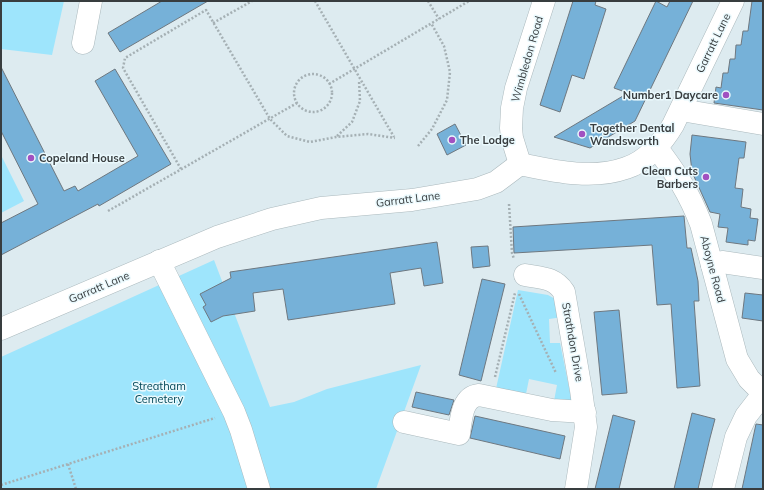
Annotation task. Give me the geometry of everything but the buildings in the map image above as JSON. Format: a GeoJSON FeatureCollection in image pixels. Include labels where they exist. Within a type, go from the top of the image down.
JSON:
{"type":"FeatureCollection","features":[{"type":"Feature","properties":{"kind":"street"},"geometry":{"type":"LineString","coordinates":[[83,43],[91,1]]}},
{"type":"Feature","properties":{"kind":"street","name":"Wimbledon Road"},"geometry":{"type":"LineString","coordinates":[[520,164],[512,138],[512,108],[516,88],[544,1]]}},
{"type":"Feature","properties":{"kind":"street","name":"Garratt Lane"},"geometry":{"type":"LineString","coordinates":[[1,329],[216,237],[272,219],[321,208],[412,200],[477,189],[496,182],[520,164],[555,172],[591,174],[609,173],[628,168],[643,159],[667,135],[681,110],[733,1]]}},
{"type":"Feature","properties":{"kind":"street"},"geometry":{"type":"LineString","coordinates":[[681,110],[763,124]]}},
{"type":"Feature","properties":{"kind":"street","name":"Aboyne Road"},"geometry":{"type":"LineString","coordinates":[[656,147],[673,169],[693,204],[701,224],[737,359],[749,379],[763,393]]}},
{"type":"Feature","properties":{"kind":"street"},"geometry":{"type":"LineString","coordinates":[[159,261],[234,412],[241,430],[258,489]]}},
{"type":"Feature","properties":{"kind":"street"},"geometry":{"type":"LineString","coordinates":[[712,265],[722,262],[763,268]]}},
{"type":"Feature","properties":{"kind":"street","name":"Strathdon Drive"},"geometry":{"type":"LineString","coordinates":[[525,275],[553,280],[560,285],[564,292],[586,427],[576,489]]}},
{"type":"Feature","properties":{"kind":"street"},"geometry":{"type":"LineString","coordinates":[[723,489],[736,437],[746,416],[763,393]]}},
{"type":"Feature","properties":{"kind":"street"},"geometry":{"type":"LineString","coordinates":[[404,422],[459,434],[465,406],[470,397],[478,395],[552,410],[584,412]]}},
{"type":"Feature","properties":{"kind":"path"},"geometry":{"type":"LineString","coordinates":[[213,23],[252,1]]}},
{"type":"Feature","properties":{"kind":"path"},"geometry":{"type":"LineString","coordinates":[[181,169],[123,68],[125,58],[206,10],[270,119],[287,136],[310,142],[336,137],[368,134],[395,138],[315,1]]}},
{"type":"Feature","properties":{"kind":"path"},"geometry":{"type":"LineString","coordinates":[[428,1],[439,19]]}},
{"type":"Feature","properties":{"kind":"path"},"geometry":{"type":"LineString","coordinates":[[329,84],[469,1]]}},
{"type":"Feature","properties":{"kind":"path"},"geometry":{"type":"LineString","coordinates":[[418,146],[432,129],[447,100],[450,72],[444,46],[431,23]]}},
{"type":"Feature","properties":{"kind":"path"},"geometry":{"type":"LineString","coordinates":[[318,75],[324,78],[329,84],[332,91],[331,98],[328,105],[322,110],[308,112],[301,108],[297,103],[294,96],[295,88],[298,82],[304,77],[318,75]]}},
{"type":"Feature","properties":{"kind":"path"},"geometry":{"type":"LineString","coordinates":[[336,137],[352,122],[360,101],[359,78]]}},
{"type":"Feature","properties":{"kind":"path"},"geometry":{"type":"LineString","coordinates":[[108,211],[297,103]]}},
{"type":"Feature","properties":{"kind":"path"},"geometry":{"type":"LineString","coordinates":[[508,204],[512,253]]}},
{"type":"Feature","properties":{"kind":"path"},"geometry":{"type":"LineString","coordinates":[[491,397],[515,291],[518,292],[558,378]]}},
{"type":"Feature","properties":{"kind":"path"},"geometry":{"type":"LineString","coordinates":[[1,485],[234,412]]}},
{"type":"Feature","properties":{"kind":"path"},"geometry":{"type":"LineString","coordinates":[[68,464],[76,489]]}},
{"type":"Feature","properties":{"kind":"green space"},"geometry":{"type":"Polygon","coordinates":[[[1,1],[64,1],[52,55],[1,49],[1,1]]]}},
{"type":"Feature","properties":{"kind":"green space"},"geometry":{"type":"Polygon","coordinates":[[[1,155],[24,201],[1,213],[1,155]]]}},
{"type":"Feature","properties":{"kind":"green space","name":"Streatham Cemetery"},"geometry":{"type":"Polygon","coordinates":[[[214,260],[270,407],[294,402],[327,389],[421,365],[376,489],[1,489],[1,357],[214,260]]]}},
{"type":"Feature","properties":{"kind":"green space"},"geometry":{"type":"Polygon","coordinates":[[[518,290],[548,295],[557,300],[563,317],[549,319],[550,343],[560,343],[572,402],[554,401],[557,385],[529,379],[525,399],[495,393],[518,290]]]}},
{"type":"Feature","properties":{"kind":"place","name":"Number1 Daycare"},"geometry":{"type":"Point","coordinates":[726,95]}},
{"type":"Feature","properties":{"kind":"place","name":"Together Dental Wandsworth"},"geometry":{"type":"Point","coordinates":[582,134]}},
{"type":"Feature","properties":{"kind":"place","name":"The Lodge"},"geometry":{"type":"Point","coordinates":[452,140]}},
{"type":"Feature","properties":{"kind":"place","name":"Copeland House"},"geometry":{"type":"Point","coordinates":[31,158]}},
{"type":"Feature","properties":{"kind":"place","name":"Clean Cuts Barbers"},"geometry":{"type":"Point","coordinates":[706,177]}}]}
